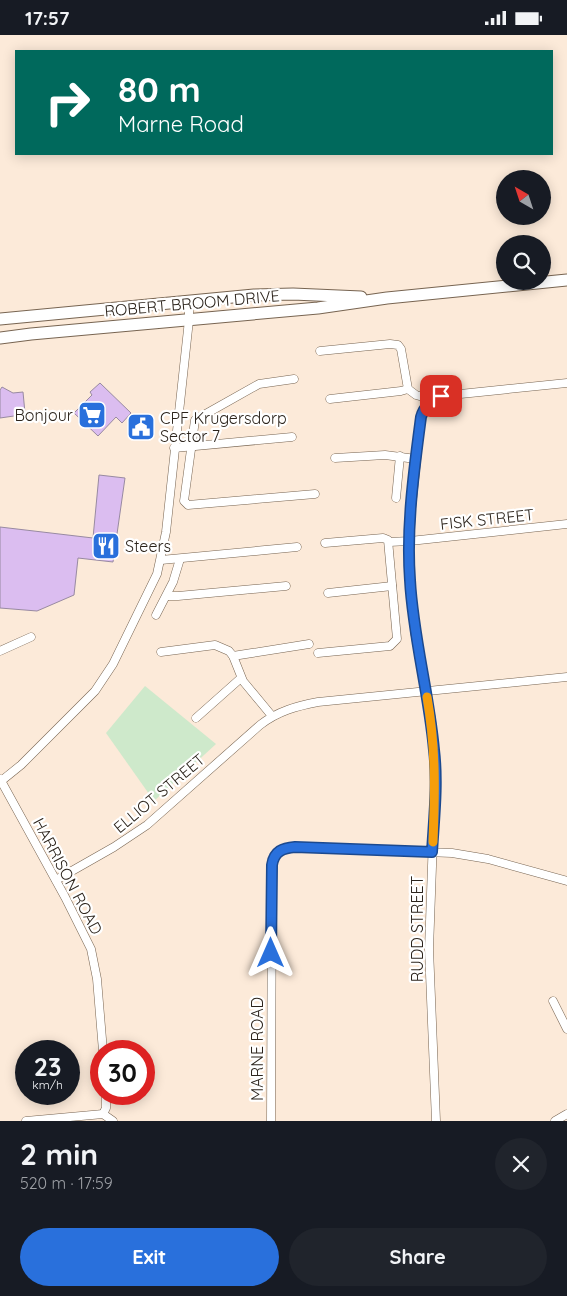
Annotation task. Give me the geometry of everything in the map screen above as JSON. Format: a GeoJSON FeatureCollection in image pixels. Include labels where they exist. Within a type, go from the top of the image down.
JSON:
{"type":"FeatureCollection","features":[{"type":"Feature","properties":{"kind":"street","name":"ROBERT BROOM DRIVE"},"geometry":{"type":"LineString","coordinates":[[0,339],[39,333],[318,308],[387,298],[567,280]]}},
{"type":"Feature","properties":{"kind":"street","name":"ROBERT BROOM DRIVE"},"geometry":{"type":"LineString","coordinates":[[0,319],[294,293],[387,298]]}},
{"type":"Feature","properties":{"kind":"street"},"geometry":{"type":"LineString","coordinates":[[0,781],[22,765],[95,691],[113,664],[153,584],[161,560],[166,532],[189,320],[189,302]]}},
{"type":"Feature","properties":{"kind":"street"},"geometry":{"type":"LineString","coordinates":[[320,351],[390,344],[398,345],[401,349],[408,389],[416,395],[432,400],[441,396],[455,394],[567,383]]}},
{"type":"Feature","properties":{"kind":"street"},"geometry":{"type":"LineString","coordinates":[[294,379],[259,384],[196,418],[184,501],[188,505],[315,493]]}},
{"type":"Feature","properties":{"kind":"street"},"geometry":{"type":"LineString","coordinates":[[330,399],[408,389]]}},
{"type":"Feature","properties":{"kind":"street","name":"RUDD STREET"},"geometry":{"type":"LineString","coordinates":[[432,400],[426,406],[421,417],[416,459],[409,565],[415,634],[435,751],[429,949],[436,1121]]}},
{"type":"Feature","properties":{"kind":"street"},"geometry":{"type":"LineString","coordinates":[[174,448],[191,448],[292,437]]}},
{"type":"Feature","properties":{"kind":"street"},"geometry":{"type":"LineString","coordinates":[[335,458],[385,455],[416,459]]}},
{"type":"Feature","properties":{"kind":"street"},"geometry":{"type":"LineString","coordinates":[[396,498],[400,456]]}},
{"type":"Feature","properties":{"kind":"street","name":"FISK STREET"},"geometry":{"type":"LineString","coordinates":[[325,543],[383,538],[389,542],[410,541],[567,524]]}},
{"type":"Feature","properties":{"kind":"street"},"geometry":{"type":"LineString","coordinates":[[318,653],[393,645],[397,639],[389,542]]}},
{"type":"Feature","properties":{"kind":"street"},"geometry":{"type":"LineString","coordinates":[[161,560],[297,547]]}},
{"type":"Feature","properties":{"kind":"street"},"geometry":{"type":"LineString","coordinates":[[156,615],[167,596],[180,559]]}},
{"type":"Feature","properties":{"kind":"street"},"geometry":{"type":"LineString","coordinates":[[167,596],[178,597],[286,586]]}},
{"type":"Feature","properties":{"kind":"street"},"geometry":{"type":"LineString","coordinates":[[328,593],[392,587]]}},
{"type":"Feature","properties":{"kind":"street"},"geometry":{"type":"LineString","coordinates":[[0,651],[31,637]]}},
{"type":"Feature","properties":{"kind":"street"},"geometry":{"type":"LineString","coordinates":[[233,656],[309,644]]}},
{"type":"Feature","properties":{"kind":"street"},"geometry":{"type":"LineString","coordinates":[[161,652],[215,645],[229,651],[233,656],[241,678],[272,716]]}},
{"type":"Feature","properties":{"kind":"street","name":"ELLIOT STREET"},"geometry":{"type":"LineString","coordinates":[[56,881],[147,825],[260,725],[272,716],[296,706],[318,702],[567,677]]}},
{"type":"Feature","properties":{"kind":"street"},"geometry":{"type":"LineString","coordinates":[[196,718],[241,678]]}},
{"type":"Feature","properties":{"kind":"street","name":"HARRISON ROAD"},"geometry":{"type":"LineString","coordinates":[[0,781],[56,881],[91,949],[97,979],[103,1040]]}},
{"type":"Feature","properties":{"kind":"street","name":"MARNE ROAD"},"geometry":{"type":"LineString","coordinates":[[271,1121],[272,865],[275,855],[281,849],[295,847],[432,852],[476,857],[567,881]]}},
{"type":"Feature","properties":{"kind":"street"},"geometry":{"type":"LineString","coordinates":[[553,1001],[567,1029]]}},
{"type":"Feature","properties":{"kind":"street"},"geometry":{"type":"LineString","coordinates":[[103,1114],[106,1105]]}},
{"type":"Feature","properties":{"kind":"street"},"geometry":{"type":"LineString","coordinates":[[26,1121],[103,1114],[113,1121]]}},
{"type":"Feature","properties":{"kind":"street"},"geometry":{"type":"LineString","coordinates":[[555,1121],[567,1114]]}},
{"type":"Feature","properties":{"kind":"green space"},"geometry":{"type":"Polygon","coordinates":[[[145,686],[216,744],[154,801],[106,733],[145,686]]]}},
{"type":"Feature","properties":{"kind":"building"},"geometry":{"type":"Polygon","coordinates":[[[100,383],[131,413],[122,423],[116,417],[98,436],[74,413],[92,395],[90,392],[100,383]]]}},
{"type":"Feature","properties":{"kind":"building"},"geometry":{"type":"Polygon","coordinates":[[[2,387],[13,393],[23,392],[25,413],[0,418],[0,390],[2,387]]]}},
{"type":"Feature","properties":{"kind":"building"},"geometry":{"type":"Polygon","coordinates":[[[99,475],[125,478],[113,562],[78,558],[74,595],[37,611],[0,608],[0,527],[93,538],[99,475]]]}},
{"type":"Feature","properties":{"kind":"slow traffic"},"geometry":{"type":"LineString","coordinates":[[427,697],[435,751],[433,842]]}},
{"type":"Feature","properties":{"kind":"place","name":"Bonjour"},"geometry":{"type":"Point","coordinates":[92,415]}},
{"type":"Feature","properties":{"kind":"place","name":"CPF Krugersdorp Sector 7"},"geometry":{"type":"Point","coordinates":[141,427]}},
{"type":"Feature","properties":{"kind":"place","name":"Steers"},"geometry":{"type":"Point","coordinates":[106,546]}},
{"type":"Feature","properties":{"kind":"route"},"geometry":{"type":"LineString","coordinates":[[271,953],[272,860],[281,849],[295,847],[432,852],[435,751],[431,717],[415,634],[409,552],[411,513],[422,412],[432,400],[441,396]]}}]}
